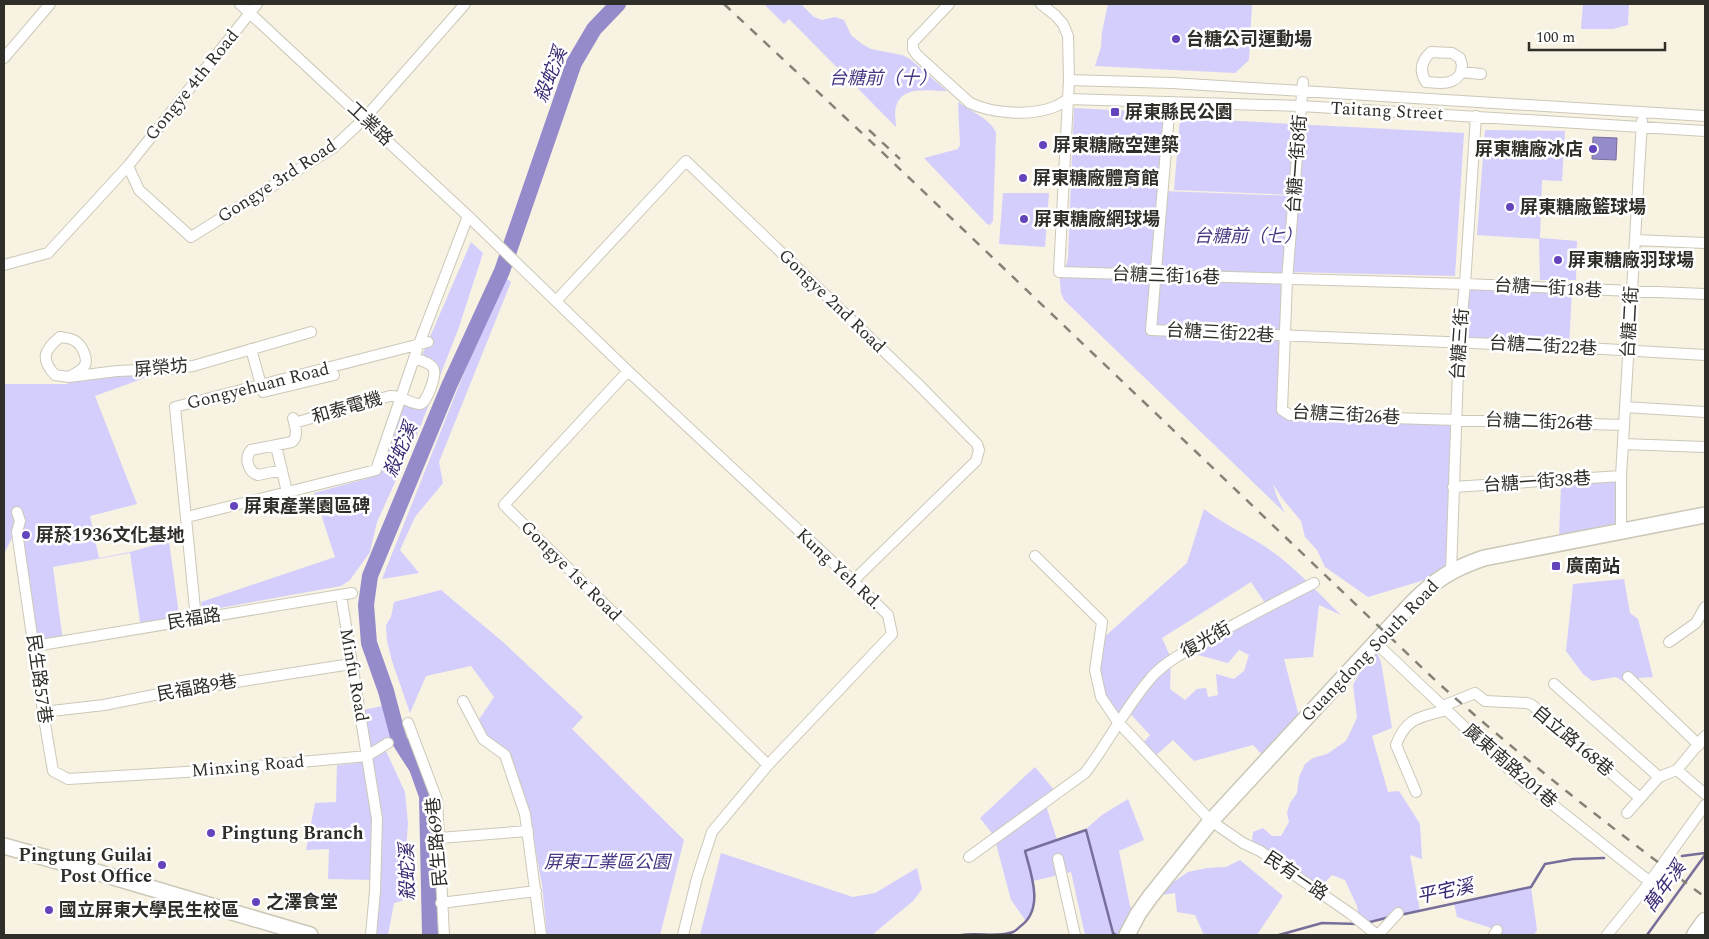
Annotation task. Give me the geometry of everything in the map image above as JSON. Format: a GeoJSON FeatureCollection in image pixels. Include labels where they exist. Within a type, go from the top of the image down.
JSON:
{"type":"FeatureCollection","features":[{"type":"Feature","properties":{"kind":"street"},"geometry":{"type":"LineString","coordinates":[[4,58],[50,4]]}},
{"type":"Feature","properties":{"kind":"street","name":"工業路"},"geometry":{"type":"LineString","coordinates":[[240,4],[468,216],[525,272]]}},
{"type":"Feature","properties":{"kind":"street","name":"Gongye 4th Road"},"geometry":{"type":"LineString","coordinates":[[4,264],[48,253],[128,166],[258,4]]}},
{"type":"Feature","properties":{"kind":"street","name":"Gongye 3rd Road"},"geometry":{"type":"LineString","coordinates":[[128,166],[139,190],[191,237],[333,148],[364,119],[465,4]]}},
{"type":"Feature","properties":{"kind":"street"},"geometry":{"type":"LineString","coordinates":[[949,4],[913,42],[914,49],[917,55],[970,104],[1003,112],[1024,112],[1056,107],[1068,99]]}},
{"type":"Feature","properties":{"kind":"street"},"geometry":{"type":"LineString","coordinates":[[1041,4],[1063,24],[1068,36],[1069,80]]}},
{"type":"Feature","properties":{"kind":"street"},"geometry":{"type":"LineString","coordinates":[[1461,72],[1481,74]]}},
{"type":"Feature","properties":{"kind":"street","name":"台糖三街16巷"},"geometry":{"type":"LineString","coordinates":[[1069,80],[1059,272],[1465,284]]}},
{"type":"Feature","properties":{"kind":"street","name":"Taitang Street"},"geometry":{"type":"LineString","coordinates":[[1069,80],[1303,86],[1705,116]]}},
{"type":"Feature","properties":{"kind":"street","name":"台糖一街8街"},"geometry":{"type":"LineString","coordinates":[[1284,336],[1295,196],[1295,168],[1303,86]]}},
{"type":"Feature","properties":{"kind":"street","name":"Taitang Street"},"geometry":{"type":"LineString","coordinates":[[1068,99],[1302,106],[1705,131]]}},
{"type":"Feature","properties":{"kind":"street","name":"台糖三街22巷"},"geometry":{"type":"LineString","coordinates":[[1170,102],[1151,330],[1459,343]]}},
{"type":"Feature","properties":{"kind":"street","name":"台糖二街"},"geometry":{"type":"LineString","coordinates":[[1621,532],[1621,476],[1642,112]]}},
{"type":"Feature","properties":{"kind":"street","name":"台糖三街"},"geometry":{"type":"LineString","coordinates":[[1451,572],[1459,343],[1465,284],[1476,116]]}},
{"type":"Feature","properties":{"kind":"street","name":"Gongye 2nd Road"},"geometry":{"type":"LineString","coordinates":[[556,302],[686,161],[917,383],[977,444],[980,450],[976,461],[853,581]]}},
{"type":"Feature","properties":{"kind":"street"},"geometry":{"type":"LineString","coordinates":[[187,517],[376,470],[414,358],[423,343],[468,216]]}},
{"type":"Feature","properties":{"kind":"street"},"geometry":{"type":"LineString","coordinates":[[1635,240],[1705,243]]}},
{"type":"Feature","properties":{"kind":"street","name":"Kung Yeh Rd."},"geometry":{"type":"LineString","coordinates":[[525,272],[628,372],[888,615],[892,634],[768,765],[712,832],[697,878],[683,935]]}},
{"type":"Feature","properties":{"kind":"street","name":"台糖一街18巷"},"geometry":{"type":"LineString","coordinates":[[1465,284],[1705,294]]}},
{"type":"Feature","properties":{"kind":"street","name":"屏榮坊"},"geometry":{"type":"LineString","coordinates":[[69,377],[117,371],[193,366],[311,332]]}},
{"type":"Feature","properties":{"kind":"street","name":"台糖三街26巷"},"geometry":{"type":"LineString","coordinates":[[1284,336],[1282,410],[1290,414],[1455,420]]}},
{"type":"Feature","properties":{"kind":"street"},"geometry":{"type":"LineString","coordinates":[[60,337],[76,341],[82,348],[86,358],[86,364],[81,370],[69,377],[55,375],[48,368],[45,359],[45,353],[49,346],[60,337]]}},
{"type":"Feature","properties":{"kind":"street","name":"Gongyehuan Road"},"geometry":{"type":"LineString","coordinates":[[196,619],[175,407],[423,343]]}},
{"type":"Feature","properties":{"kind":"street","name":"台糖二街22巷"},"geometry":{"type":"LineString","coordinates":[[1459,343],[1705,355]]}},
{"type":"Feature","properties":{"kind":"street"},"geometry":{"type":"LineString","coordinates":[[251,349],[264,392],[334,375]]}},
{"type":"Feature","properties":{"kind":"street","name":"和泰電機"},"geometry":{"type":"LineString","coordinates":[[282,470],[258,476],[255,475],[250,470],[247,460],[248,454],[251,450],[288,444],[295,439],[296,434],[293,420],[390,396],[418,404],[426,401],[434,378],[434,370],[431,365],[414,358]]}},
{"type":"Feature","properties":{"kind":"street","name":"Gongye 1st Road"},"geometry":{"type":"LineString","coordinates":[[628,372],[504,505],[768,765]]}},
{"type":"Feature","properties":{"kind":"street"},"geometry":{"type":"LineString","coordinates":[[1625,407],[1705,412]]}},
{"type":"Feature","properties":{"kind":"street","name":"台糖二街26巷"},"geometry":{"type":"LineString","coordinates":[[1455,420],[1624,425]]}},
{"type":"Feature","properties":{"kind":"street"},"geometry":{"type":"LineString","coordinates":[[1623,444],[1705,447]]}},
{"type":"Feature","properties":{"kind":"street"},"geometry":{"type":"LineString","coordinates":[[276,446],[288,492]]}},
{"type":"Feature","properties":{"kind":"street","name":"台糖一街38巷"},"geometry":{"type":"LineString","coordinates":[[1453,487],[1621,476]]}},
{"type":"Feature","properties":{"kind":"street","name":"民生路57巷"},"geometry":{"type":"LineString","coordinates":[[17,512],[20,521],[17,532],[53,771],[68,779],[128,775]]}},
{"type":"Feature","properties":{"kind":"street","name":"Guangdong South Road"},"geometry":{"type":"LineString","coordinates":[[1127,935],[1150,897],[1211,821],[1422,593],[1441,577],[1484,558],[1705,515]]}},
{"type":"Feature","properties":{"kind":"street"},"geometry":{"type":"LineString","coordinates":[[1035,556],[1102,622],[1095,670],[1101,697],[1118,722],[1211,821]]}},
{"type":"Feature","properties":{"kind":"street","name":"復光街"},"geometry":{"type":"LineString","coordinates":[[969,857],[1085,773],[1098,756],[1118,722],[1151,677],[1174,658],[1236,623],[1314,583]]}},
{"type":"Feature","properties":{"kind":"street","name":"民福路"},"geometry":{"type":"LineString","coordinates":[[35,646],[352,593]]}},
{"type":"Feature","properties":{"kind":"street","name":"Minfu Road"},"geometry":{"type":"LineString","coordinates":[[341,595],[367,756]]}},
{"type":"Feature","properties":{"kind":"street"},"geometry":{"type":"LineString","coordinates":[[1669,642],[1696,623],[1705,607]]}},
{"type":"Feature","properties":{"kind":"street","name":"廣東南路201巷"},"geometry":{"type":"LineString","coordinates":[[1376,643],[1514,774],[1650,882]]}},
{"type":"Feature","properties":{"kind":"street","name":"民福路9巷"},"geometry":{"type":"LineString","coordinates":[[43,712],[104,705],[159,694],[351,664]]}},
{"type":"Feature","properties":{"kind":"street"},"geometry":{"type":"LineString","coordinates":[[1627,813],[1659,777],[1677,770],[1702,741],[1628,677]]}},
{"type":"Feature","properties":{"kind":"street"},"geometry":{"type":"LineString","coordinates":[[1554,684],[1659,777]]}},
{"type":"Feature","properties":{"kind":"street","name":"自立路168巷"},"geometry":{"type":"LineString","coordinates":[[1445,708],[1475,693],[1485,701],[1532,705],[1640,798]]}},
{"type":"Feature","properties":{"kind":"street"},"geometry":{"type":"LineString","coordinates":[[463,701],[483,739],[505,755],[525,814],[541,935]]}},
{"type":"Feature","properties":{"kind":"street"},"geometry":{"type":"LineString","coordinates":[[1416,792],[1396,745],[1400,735],[1412,720],[1445,708]]}},
{"type":"Feature","properties":{"kind":"street","name":"民生路69巷"},"geometry":{"type":"LineString","coordinates":[[408,723],[437,800],[444,935]]}},
{"type":"Feature","properties":{"kind":"street","name":"Minxing Road"},"geometry":{"type":"LineString","coordinates":[[128,775],[211,770],[367,756],[388,743]]}},
{"type":"Feature","properties":{"kind":"street"},"geometry":{"type":"LineString","coordinates":[[367,756],[377,819],[375,891],[371,935]]}},
{"type":"Feature","properties":{"kind":"street"},"geometry":{"type":"LineString","coordinates":[[1677,770],[1705,794]]}},
{"type":"Feature","properties":{"kind":"street"},"geometry":{"type":"LineString","coordinates":[[1606,935],[1650,882],[1705,805]]}},
{"type":"Feature","properties":{"kind":"street","name":"民有一路"},"geometry":{"type":"LineString","coordinates":[[1211,821],[1243,844],[1260,851],[1378,935]]}},
{"type":"Feature","properties":{"kind":"street"},"geometry":{"type":"LineString","coordinates":[[439,838],[528,831]]}},
{"type":"Feature","properties":{"kind":"street"},"geometry":{"type":"LineString","coordinates":[[4,846],[93,870],[310,935]]}},
{"type":"Feature","properties":{"kind":"street"},"geometry":{"type":"LineString","coordinates":[[1058,859],[1075,935]]}},
{"type":"Feature","properties":{"kind":"street"},"geometry":{"type":"LineString","coordinates":[[441,903],[536,892]]}},
{"type":"Feature","properties":{"kind":"street"},"geometry":{"type":"LineString","coordinates":[[1378,935],[1398,913]]}},
{"type":"Feature","properties":{"kind":"green space","name":"台糖前（十）"},"geometry":{"type":"Polygon","coordinates":[[[764,4],[803,4],[814,17],[822,20],[835,17],[844,20],[851,35],[862,44],[871,49],[902,55],[910,59],[947,91],[924,90],[904,95],[899,100],[895,109],[896,127],[789,19],[784,24],[764,4]]]}},
{"type":"Feature","properties":{"kind":"green space","name":"台糖公司運動場"},"geometry":{"type":"Polygon","coordinates":[[[1108,4],[1252,4],[1249,60],[1235,73],[1095,66],[1101,47],[1108,4]]]}},
{"type":"Feature","properties":{"kind":"green space"},"geometry":{"type":"Polygon","coordinates":[[[1583,4],[1629,4],[1628,25],[1613,29],[1581,29],[1583,4]]]}},
{"type":"Feature","properties":{"kind":"green space"},"geometry":{"type":"Polygon","coordinates":[[[958,102],[990,124],[996,133],[993,221],[990,225],[924,158],[958,149],[960,145],[958,102]]]}},
{"type":"Feature","properties":{"kind":"green space","name":"台糖前（七）"},"geometry":{"type":"Polygon","coordinates":[[[1074,108],[1169,113],[1163,191],[1295,196],[1282,410],[1455,420],[1451,572],[1368,597],[1325,567],[1317,550],[1305,537],[1301,521],[1273,484],[1285,513],[1064,300],[1061,293],[1059,272],[1066,266],[1068,258],[1074,108]]]}},
{"type":"Feature","properties":{"kind":"green space"},"geometry":{"type":"Polygon","coordinates":[[[1180,118],[1464,133],[1455,276],[1290,272],[1297,195],[1174,190],[1180,118]]]}},
{"type":"Feature","properties":{"kind":"green space"},"geometry":{"type":"Polygon","coordinates":[[[1485,130],[1565,131],[1562,181],[1542,180],[1540,238],[1577,241],[1576,280],[1540,280],[1539,239],[1477,235],[1485,130]]]}},
{"type":"Feature","properties":{"kind":"green space","name":"屏東糖廠網球場"},"geometry":{"type":"Polygon","coordinates":[[[1003,193],[1049,193],[1045,247],[999,244],[1003,193]]]}},
{"type":"Feature","properties":{"kind":"green space"},"geometry":{"type":"Polygon","coordinates":[[[471,242],[483,253],[459,327],[421,425],[377,522],[370,552],[350,580],[341,586],[203,611],[201,602],[335,557],[314,493],[376,476],[381,470],[406,400],[422,404],[434,370],[420,360],[471,242]]]}},
{"type":"Feature","properties":{"kind":"green space"},"geometry":{"type":"Polygon","coordinates":[[[503,275],[511,282],[439,462],[443,483],[415,517],[400,550],[419,573],[382,579],[503,275]]]}},
{"type":"Feature","properties":{"kind":"green space"},"geometry":{"type":"Polygon","coordinates":[[[1465,284],[1572,289],[1569,347],[1459,343],[1465,284]]]}},
{"type":"Feature","properties":{"kind":"green space"},"geometry":{"type":"Polygon","coordinates":[[[169,369],[95,396],[137,504],[90,516],[99,558],[169,541],[180,622],[141,628],[130,553],[53,567],[63,641],[35,646],[17,528],[4,554],[4,384],[68,384],[69,377],[169,369]]]}},
{"type":"Feature","properties":{"kind":"green space"},"geometry":{"type":"Polygon","coordinates":[[[1621,476],[1621,532],[1559,538],[1561,486],[1621,476]]]}},
{"type":"Feature","properties":{"kind":"green space"},"geometry":{"type":"Polygon","coordinates":[[[1204,509],[1280,557],[1341,615],[1319,605],[1313,657],[1284,659],[1301,724],[1267,760],[1253,745],[1194,761],[1173,740],[1152,759],[1140,746],[1150,735],[1123,706],[1114,719],[1093,664],[1092,648],[1187,563],[1204,509]],[[1251,582],[1162,638],[1171,658],[1170,689],[1185,700],[1197,689],[1206,688],[1208,697],[1218,695],[1216,674],[1234,679],[1244,671],[1249,655],[1239,650],[1228,663],[1198,655],[1187,648],[1265,603],[1251,582]]]}},
{"type":"Feature","properties":{"kind":"green space"},"geometry":{"type":"Polygon","coordinates":[[[1624,579],[1630,613],[1638,619],[1653,677],[1639,678],[1635,688],[1616,677],[1592,681],[1583,674],[1566,651],[1573,584],[1624,579]]]}},
{"type":"Feature","properties":{"kind":"green space","name":"屏東工業區公園"},"geometry":{"type":"Polygon","coordinates":[[[441,590],[503,642],[583,717],[572,729],[684,840],[660,935],[547,935],[542,885],[532,830],[512,761],[486,738],[478,721],[494,697],[471,666],[426,676],[410,713],[392,661],[387,641],[386,625],[391,617],[394,602],[441,590]]]}},
{"type":"Feature","properties":{"kind":"green space"},"geometry":{"type":"Polygon","coordinates":[[[1376,643],[1392,728],[1372,736],[1388,792],[1399,791],[1420,824],[1422,859],[1410,855],[1420,911],[1360,924],[1357,906],[1345,880],[1332,875],[1314,894],[1248,848],[1252,842],[1253,832],[1263,828],[1272,836],[1281,836],[1289,822],[1287,813],[1290,803],[1297,793],[1299,777],[1305,764],[1313,758],[1327,754],[1346,741],[1357,718],[1353,685],[1376,643]]]}},
{"type":"Feature","properties":{"kind":"green space"},"geometry":{"type":"Polygon","coordinates":[[[391,704],[402,733],[399,740],[386,751],[405,792],[408,823],[405,864],[408,899],[394,903],[388,935],[375,935],[376,880],[328,879],[329,849],[306,850],[315,803],[336,802],[337,765],[367,762],[359,711],[391,704]]]}},
{"type":"Feature","properties":{"kind":"green space"},"geometry":{"type":"Polygon","coordinates":[[[1035,767],[1055,791],[1044,799],[1057,840],[1086,829],[1102,815],[1128,799],[1144,840],[1119,851],[1130,906],[1138,914],[1127,935],[1085,935],[1071,872],[1033,881],[1034,902],[1026,921],[1011,900],[994,836],[980,818],[1035,767]]]}},
{"type":"Feature","properties":{"kind":"green space","name":"屏東工業區公園"},"geometry":{"type":"Polygon","coordinates":[[[721,853],[853,897],[875,893],[917,868],[922,889],[913,901],[872,935],[700,935],[721,853]]]}},
{"type":"Feature","properties":{"kind":"green space"},"geometry":{"type":"Polygon","coordinates":[[[1240,860],[1283,896],[1257,935],[1204,935],[1195,915],[1177,912],[1175,893],[1153,896],[1188,872],[1226,867],[1240,860]]]}},
{"type":"Feature","properties":{"kind":"green space"},"geometry":{"type":"Polygon","coordinates":[[[1531,887],[1537,930],[1534,935],[1498,935],[1497,930],[1457,917],[1454,903],[1531,887]]]}},
{"type":"Feature","properties":{"kind":"shaded area"},"geometry":{"type":"Polygon","coordinates":[[[1593,137],[1617,138],[1616,160],[1592,159],[1593,137]]]}},
{"type":"Feature","properties":{"kind":"waterway","name":"殺蛇溪"},"geometry":{"type":"LineString","coordinates":[[430,935],[427,796],[417,768],[399,740],[386,691],[369,643],[366,605],[370,576],[449,386],[502,271],[574,63],[594,29],[618,4]]}},
{"type":"Feature","properties":{"kind":"waterway","name":"平宅溪"},"geometry":{"type":"LineString","coordinates":[[962,935],[1001,935],[1013,932],[1022,925],[1029,918],[1034,900],[1034,890],[1025,851],[1086,830],[1113,933],[1116,935]]}},
{"type":"Feature","properties":{"kind":"waterway","name":"平宅溪"},"geometry":{"type":"LineString","coordinates":[[1682,856],[1705,853]]}},
{"type":"Feature","properties":{"kind":"waterway","name":"萬年溪"},"geometry":{"type":"LineString","coordinates":[[1647,935],[1705,855]]}},
{"type":"Feature","properties":{"kind":"waterway","name":"平宅溪"},"geometry":{"type":"LineString","coordinates":[[1400,915],[1531,887],[1545,864],[1573,859],[1604,858]]}},
{"type":"Feature","properties":{"kind":"waterway","name":"平宅溪"},"geometry":{"type":"LineString","coordinates":[[1366,923],[1390,917]]}},
{"type":"Feature","properties":{"kind":"waterway","name":"平宅溪"},"geometry":{"type":"LineString","coordinates":[[1279,935],[1322,923],[1358,924]]}},
{"type":"Feature","properties":{"kind":"railway"},"geometry":{"type":"LineString","coordinates":[[724,4],[881,151],[1436,681],[1501,738],[1568,792],[1705,897]]}},
{"type":"Feature","properties":{"kind":"railway"},"geometry":{"type":"LineString","coordinates":[[869,130],[900,159]]}},
{"type":"Feature","properties":{"kind":"place","name":"台糖公司運動場"},"geometry":{"type":"Point","coordinates":[1176,39]}},
{"type":"Feature","properties":{"kind":"place","name":"屏東縣民公園"},"geometry":{"type":"Point","coordinates":[1115,112]}},
{"type":"Feature","properties":{"kind":"place","name":"屏東糖廠空建築"},"geometry":{"type":"Point","coordinates":[1043,145]}},
{"type":"Feature","properties":{"kind":"place","name":"屏東糖廠冰店"},"geometry":{"type":"Point","coordinates":[1593,149]}},
{"type":"Feature","properties":{"kind":"place","name":"屏東糖廠體育館"},"geometry":{"type":"Point","coordinates":[1023,178]}},
{"type":"Feature","properties":{"kind":"place","name":"屏東糖廠籃球場"},"geometry":{"type":"Point","coordinates":[1510,207]}},
{"type":"Feature","properties":{"kind":"place","name":"屏東糖廠網球場"},"geometry":{"type":"Point","coordinates":[1024,219]}},
{"type":"Feature","properties":{"kind":"place","name":"屏東糖廠羽球場"},"geometry":{"type":"Point","coordinates":[1558,260]}},
{"type":"Feature","properties":{"kind":"place","name":"屏東產業園區碑"},"geometry":{"type":"Point","coordinates":[234,506]}},
{"type":"Feature","properties":{"kind":"place","name":"屏菸1936文化基地"},"geometry":{"type":"Point","coordinates":[26,535]}},
{"type":"Feature","properties":{"kind":"place","name":"廣南站"},"geometry":{"type":"Point","coordinates":[1556,566]}},
{"type":"Feature","properties":{"kind":"place","name":"Pingtung Branch"},"geometry":{"type":"Point","coordinates":[211,833]}},
{"type":"Feature","properties":{"kind":"place","name":"Pingtung Guilai Post Office"},"geometry":{"type":"Point","coordinates":[162,865]}},
{"type":"Feature","properties":{"kind":"place","name":"之澤食堂"},"geometry":{"type":"Point","coordinates":[256,902]}},
{"type":"Feature","properties":{"kind":"place","name":"國立屏東大學民生校區"},"geometry":{"type":"Point","coordinates":[49,910]}}]}
